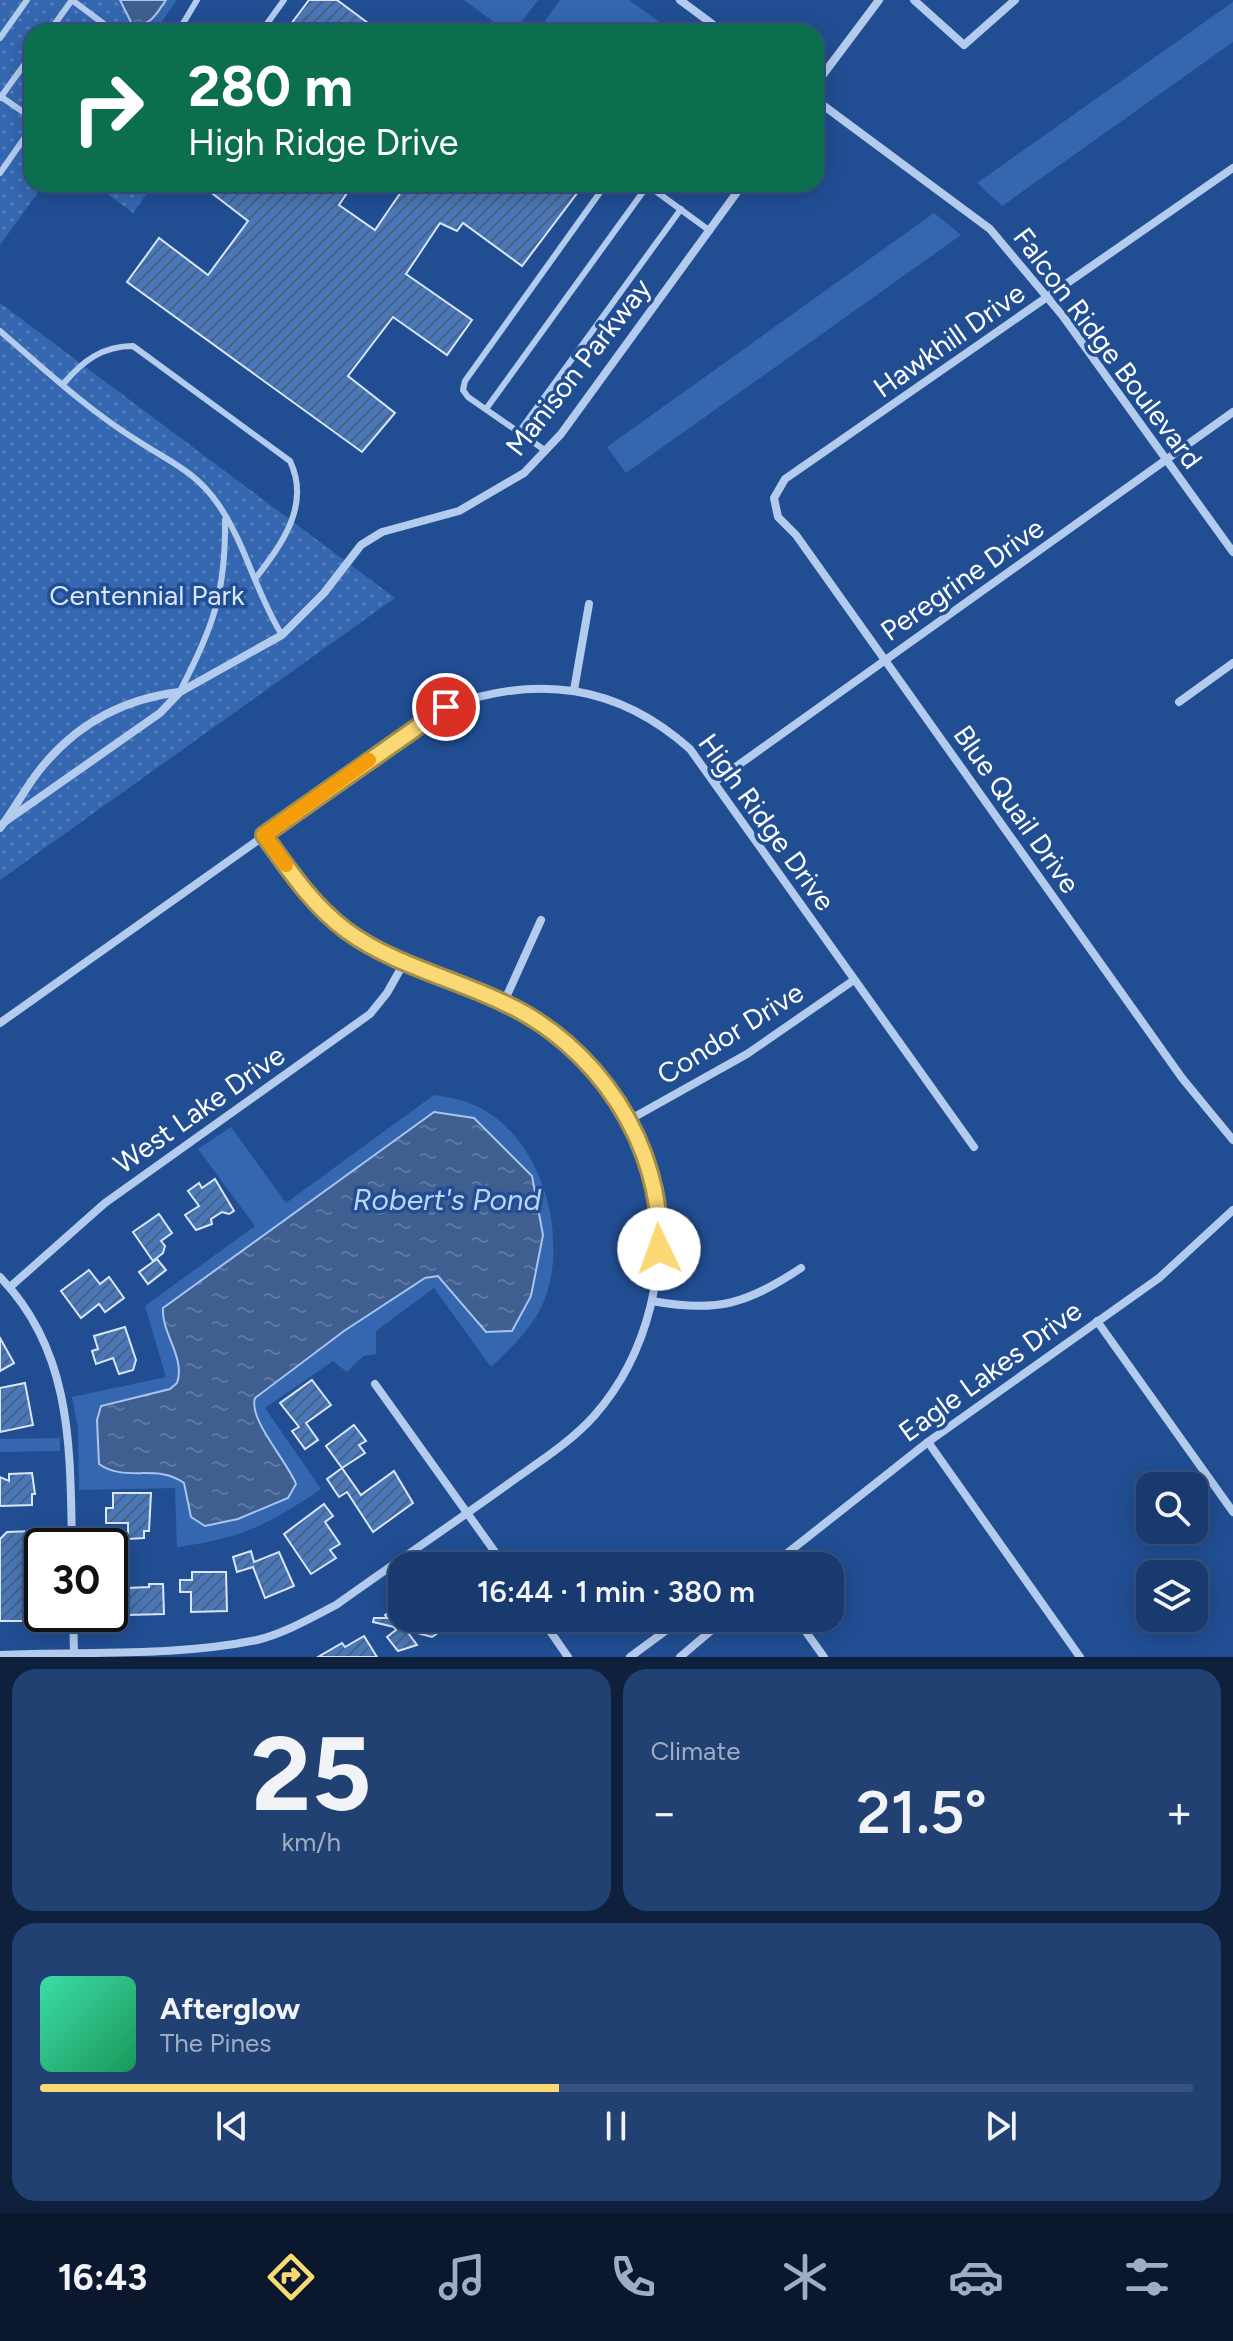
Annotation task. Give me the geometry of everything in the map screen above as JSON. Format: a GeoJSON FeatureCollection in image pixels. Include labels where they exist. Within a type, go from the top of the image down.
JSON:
{"type":"FeatureCollection","features":[{"type":"Feature","properties":{"kind":"street"},"geometry":{"type":"LineString","coordinates":[[680,0],[712,24]]}},
{"type":"Feature","properties":{"kind":"street"},"geometry":{"type":"LineString","coordinates":[[824,73],[879,0]]}},
{"type":"Feature","properties":{"kind":"street"},"geometry":{"type":"LineString","coordinates":[[914,0],[964,45],[1015,0]]}},
{"type":"Feature","properties":{"kind":"street","name":"Falcon Ridge Boulevard"},"geometry":{"type":"LineString","coordinates":[[824,106],[990,229],[1047,297],[1233,552]]}},
{"type":"Feature","properties":{"kind":"street","name":"Hawkhill Drive"},"geometry":{"type":"LineString","coordinates":[[774,498],[785,479],[1233,168]]}},
{"type":"Feature","properties":{"kind":"street","name":"Manison Parkway"},"geometry":{"type":"LineString","coordinates":[[2,825],[160,713],[180,692],[282,635],[324,593],[361,545],[382,532],[459,511],[487,498],[524,473],[546,451],[737,192]]}},
{"type":"Feature","properties":{"kind":"street","name":"Peregrine Drive"},"geometry":{"type":"LineString","coordinates":[[716,781],[1233,412]]}},
{"type":"Feature","properties":{"kind":"street","name":"Blue Quail Drive"},"geometry":{"type":"LineString","coordinates":[[774,498],[778,517],[796,535],[1182,1078],[1233,1140]]}},
{"type":"Feature","properties":{"kind":"street"},"geometry":{"type":"LineString","coordinates":[[574,690],[589,604]]}},
{"type":"Feature","properties":{"kind":"street"},"geometry":{"type":"LineString","coordinates":[[1179,702],[1233,663]]}},
{"type":"Feature","properties":{"kind":"street","name":"High Ridge Drive"},"geometry":{"type":"LineString","coordinates":[[0,1023],[446,707],[505,689],[574,690],[636,710],[667,729],[716,781],[974,1147]]}},
{"type":"Feature","properties":{"kind":"street","name":"Manison Parkway"},"geometry":{"type":"LineString","coordinates":[[2,825],[40,769],[70,736],[109,712],[147,696],[180,692]]}},
{"type":"Feature","properties":{"kind":"street"},"geometry":{"type":"LineString","coordinates":[[0,1655],[216,1652],[305,1622],[571,1438],[595,1415],[629,1362],[652,1301],[660,1231],[648,1168],[629,1120],[601,1077],[571,1046],[504,1002],[370,945],[321,909],[264,835]]}},
{"type":"Feature","properties":{"kind":"street"},"geometry":{"type":"LineString","coordinates":[[504,1002],[541,920]]}},
{"type":"Feature","properties":{"kind":"street","name":"West Lake Drive"},"geometry":{"type":"LineString","coordinates":[[10,1287],[105,1203],[370,1014],[387,993],[405,961]]}},
{"type":"Feature","properties":{"kind":"street","name":"Condor Drive"},"geometry":{"type":"LineString","coordinates":[[629,1120],[747,1054],[854,980]]}},
{"type":"Feature","properties":{"kind":"street","name":"Eagle Lakes Drive"},"geometry":{"type":"LineString","coordinates":[[789,1552],[928,1442],[1159,1278],[1233,1210]]}},
{"type":"Feature","properties":{"kind":"street"},"geometry":{"type":"LineString","coordinates":[[652,1301],[711,1307],[739,1303],[766,1291],[801,1268]]}},
{"type":"Feature","properties":{"kind":"street"},"geometry":{"type":"LineString","coordinates":[[0,1277],[46,1342],[70,1434],[72,1528]]}},
{"type":"Feature","properties":{"kind":"street"},"geometry":{"type":"LineString","coordinates":[[1097,1321],[1233,1512]]}},
{"type":"Feature","properties":{"kind":"street"},"geometry":{"type":"LineString","coordinates":[[375,1384],[495,1552]]}},
{"type":"Feature","properties":{"kind":"street"},"geometry":{"type":"LineString","coordinates":[[928,1442],[1080,1657]]}},
{"type":"Feature","properties":{"kind":"street"},"geometry":{"type":"LineString","coordinates":[[73,1632],[74,1652]]}},
{"type":"Feature","properties":{"kind":"street"},"geometry":{"type":"LineString","coordinates":[[551,1632],[568,1657]]}},
{"type":"Feature","properties":{"kind":"street"},"geometry":{"type":"LineString","coordinates":[[630,1657],[664,1632]]}},
{"type":"Feature","properties":{"kind":"street"},"geometry":{"type":"LineString","coordinates":[[680,1657],[709,1632]]}},
{"type":"Feature","properties":{"kind":"street"},"geometry":{"type":"LineString","coordinates":[[806,1632],[824,1657]]}},
{"type":"Feature","properties":{"kind":"lane"},"geometry":{"type":"LineString","coordinates":[[0,38],[27,0]]}},
{"type":"Feature","properties":{"kind":"lane"},"geometry":{"type":"LineString","coordinates":[[55,24],[72,0],[104,24]]}},
{"type":"Feature","properties":{"kind":"lane"},"geometry":{"type":"LineString","coordinates":[[183,24],[197,0]]}},
{"type":"Feature","properties":{"kind":"lane"},"geometry":{"type":"LineString","coordinates":[[267,24],[284,0]]}},
{"type":"Feature","properties":{"kind":"lane"},"geometry":{"type":"LineString","coordinates":[[24,65],[0,97],[24,113]]}},
{"type":"Feature","properties":{"kind":"lane"},"geometry":{"type":"LineString","coordinates":[[0,173],[24,138]]}},
{"type":"Feature","properties":{"kind":"lane"},"geometry":{"type":"LineString","coordinates":[[546,451],[468,397],[463,390],[465,381],[600,192]]}},
{"type":"Feature","properties":{"kind":"lane"},"geometry":{"type":"LineString","coordinates":[[486,409],[642,192]]}},
{"type":"Feature","properties":{"kind":"lane"},"geometry":{"type":"LineString","coordinates":[[657,192],[710,231]]}},
{"type":"Feature","properties":{"kind":"lane"},"geometry":{"type":"LineString","coordinates":[[519,432],[681,209]]}},
{"type":"Feature","properties":{"kind":"lane"},"geometry":{"type":"LineString","coordinates":[[0,331],[137,441],[186,467],[225,516],[270,616],[282,635]]}},
{"type":"Feature","properties":{"kind":"lane"},"geometry":{"type":"LineString","coordinates":[[64,383],[79,365],[101,351],[133,346],[290,461],[296,475],[294,518],[283,542],[255,579]]}},
{"type":"Feature","properties":{"kind":"lane"},"geometry":{"type":"LineString","coordinates":[[180,692],[203,647],[220,601],[226,563],[225,516]]}},
{"type":"Feature","properties":{"kind":"green space"},"geometry":{"type":"Polygon","coordinates":[[[0,0],[177,0],[160,24],[24,24],[24,192],[38,192],[0,245],[0,0]]]}},
{"type":"Feature","properties":{"kind":"green space"},"geometry":{"type":"Polygon","coordinates":[[[464,0],[538,0],[520,24],[496,24],[464,0]]]}},
{"type":"Feature","properties":{"kind":"green space"},"geometry":{"type":"Polygon","coordinates":[[[560,0],[629,0],[662,24],[543,24],[560,0]]]}},
{"type":"Feature","properties":{"kind":"green space"},"geometry":{"type":"Polygon","coordinates":[[[1233,2],[1233,42],[1002,206],[977,183],[1233,2]]]}},
{"type":"Feature","properties":{"kind":"green space"},"geometry":{"type":"Polygon","coordinates":[[[105,192],[148,192],[133,213],[105,192]]]}},
{"type":"Feature","properties":{"kind":"green space"},"geometry":{"type":"Polygon","coordinates":[[[934,213],[961,235],[626,473],[607,447],[934,213]]]}},
{"type":"Feature","properties":{"kind":"green space","name":"Centennial Park"},"geometry":{"type":"Polygon","coordinates":[[[0,303],[395,598],[0,880],[0,303]]]}},
{"type":"Feature","properties":{"kind":"green space"},"geometry":{"type":"Polygon","coordinates":[[[434,1095],[464,1101],[490,1113],[511,1132],[529,1155],[541,1182],[550,1211],[552,1269],[541,1307],[515,1343],[491,1367],[434,1288],[376,1331],[376,1354],[363,1356],[347,1372],[333,1361],[265,1408],[321,1489],[269,1521],[236,1535],[177,1547],[175,1488],[79,1490],[78,1428],[72,1397],[166,1377],[145,1306],[255,1226],[198,1149],[231,1127],[286,1203],[434,1095]]]}},
{"type":"Feature","properties":{"kind":"green space"},"geometry":{"type":"Polygon","coordinates":[[[60,1438],[60,1451],[0,1452],[0,1439],[60,1438]]]}},
{"type":"Feature","properties":{"kind":"water"},"geometry":{"type":"Polygon","coordinates":[[[120,0],[166,0],[152,18],[144,23],[132,24],[120,0]]]}},
{"type":"Feature","properties":{"kind":"water","name":"Robert's Pond"},"geometry":{"type":"Polygon","coordinates":[[[434,1112],[474,1118],[532,1176],[543,1235],[531,1296],[512,1331],[486,1332],[438,1276],[425,1278],[344,1331],[255,1398],[257,1417],[296,1484],[288,1498],[238,1519],[205,1526],[191,1517],[184,1483],[174,1477],[119,1472],[99,1464],[97,1420],[101,1406],[170,1389],[177,1383],[178,1364],[163,1308],[434,1112]]]}},
{"type":"Feature","properties":{"kind":"building"},"geometry":{"type":"Polygon","coordinates":[[[309,0],[337,0],[369,24],[291,24],[309,0]]]}},
{"type":"Feature","properties":{"kind":"building"},"geometry":{"type":"Polygon","coordinates":[[[210,192],[348,192],[339,205],[375,230],[401,192],[578,192],[522,266],[463,223],[457,231],[440,223],[406,274],[472,320],[447,355],[393,317],[348,376],[395,413],[362,452],[127,282],[159,238],[208,275],[248,221],[210,192]]]}},
{"type":"Feature","properties":{"kind":"building"},"geometry":{"type":"Polygon","coordinates":[[[215,1179],[234,1211],[229,1214],[222,1212],[211,1219],[212,1224],[196,1230],[185,1215],[199,1206],[188,1191],[199,1183],[202,1188],[215,1179]]]}},
{"type":"Feature","properties":{"kind":"building"},"geometry":{"type":"Polygon","coordinates":[[[159,1214],[172,1233],[161,1241],[165,1246],[163,1253],[153,1261],[133,1232],[159,1214]]]}},
{"type":"Feature","properties":{"kind":"building"},"geometry":{"type":"Polygon","coordinates":[[[157,1259],[166,1270],[148,1284],[139,1272],[157,1259]]]}},
{"type":"Feature","properties":{"kind":"building"},"geometry":{"type":"Polygon","coordinates":[[[89,1270],[100,1284],[109,1277],[124,1298],[105,1312],[99,1304],[81,1318],[61,1291],[89,1270]]]}},
{"type":"Feature","properties":{"kind":"building"},"geometry":{"type":"Polygon","coordinates":[[[125,1327],[136,1360],[133,1370],[119,1374],[113,1358],[96,1364],[92,1351],[98,1349],[94,1336],[125,1327]]]}},
{"type":"Feature","properties":{"kind":"building"},"geometry":{"type":"Polygon","coordinates":[[[0,1338],[14,1363],[0,1371],[0,1338]]]}},
{"type":"Feature","properties":{"kind":"building"},"geometry":{"type":"Polygon","coordinates":[[[312,1380],[331,1405],[306,1423],[318,1440],[305,1449],[292,1431],[299,1427],[280,1403],[312,1380]]]}},
{"type":"Feature","properties":{"kind":"building"},"geometry":{"type":"Polygon","coordinates":[[[25,1383],[33,1425],[0,1432],[0,1388],[25,1383]]]}},
{"type":"Feature","properties":{"kind":"building"},"geometry":{"type":"Polygon","coordinates":[[[354,1425],[366,1441],[359,1445],[365,1453],[342,1468],[326,1446],[354,1425]]]}},
{"type":"Feature","properties":{"kind":"building"},"geometry":{"type":"Polygon","coordinates":[[[342,1468],[361,1495],[394,1471],[413,1503],[373,1532],[347,1492],[339,1497],[327,1479],[342,1468]]]}},
{"type":"Feature","properties":{"kind":"building"},"geometry":{"type":"Polygon","coordinates":[[[32,1473],[35,1494],[32,1494],[32,1505],[0,1506],[0,1477],[9,1481],[9,1474],[32,1473]]]}},
{"type":"Feature","properties":{"kind":"building"},"geometry":{"type":"Polygon","coordinates":[[[113,1493],[151,1493],[149,1531],[144,1531],[144,1538],[128,1539],[128,1523],[106,1523],[106,1508],[113,1508],[113,1493]]]}},
{"type":"Feature","properties":{"kind":"building"},"geometry":{"type":"Polygon","coordinates":[[[324,1504],[333,1516],[325,1522],[340,1544],[330,1550],[336,1558],[311,1574],[284,1534],[324,1504]]]}},
{"type":"Feature","properties":{"kind":"building"},"geometry":{"type":"Polygon","coordinates":[[[24,1531],[24,1621],[0,1621],[0,1539],[7,1532],[24,1531]]]}},
{"type":"Feature","properties":{"kind":"building"},"geometry":{"type":"Polygon","coordinates":[[[251,1551],[254,1562],[279,1552],[294,1586],[265,1598],[253,1567],[237,1572],[233,1557],[251,1551]]]}},
{"type":"Feature","properties":{"kind":"building"},"geometry":{"type":"Polygon","coordinates":[[[192,1572],[226,1572],[227,1611],[191,1612],[191,1592],[180,1592],[180,1580],[192,1580],[192,1572]]]}},
{"type":"Feature","properties":{"kind":"building"},"geometry":{"type":"Polygon","coordinates":[[[149,1584],[163,1584],[164,1614],[128,1615],[128,1588],[149,1587],[149,1584]]]}},
{"type":"Feature","properties":{"kind":"building"},"geometry":{"type":"Polygon","coordinates":[[[388,1613],[388,1626],[373,1622],[374,1618],[387,1618],[385,1615],[388,1613]]]}},
{"type":"Feature","properties":{"kind":"building"},"geometry":{"type":"Polygon","coordinates":[[[393,1632],[407,1632],[417,1645],[398,1651],[387,1637],[393,1632]]]}},
{"type":"Feature","properties":{"kind":"building"},"geometry":{"type":"Polygon","coordinates":[[[413,1632],[440,1632],[432,1637],[413,1632]]]}},
{"type":"Feature","properties":{"kind":"building"},"geometry":{"type":"Polygon","coordinates":[[[364,1636],[377,1657],[318,1657],[342,1643],[345,1647],[364,1636]]]}},
{"type":"Feature","properties":{"kind":"slow traffic"},"geometry":{"type":"LineString","coordinates":[[286,865],[264,835],[369,760]]}},
{"type":"Feature","properties":{"kind":"route"},"geometry":{"type":"LineString","coordinates":[[446,707],[264,835],[321,909],[348,932],[405,961],[504,1002],[541,1023],[571,1046],[601,1077],[629,1120],[648,1168],[660,1231],[659,1249]]}}]}
